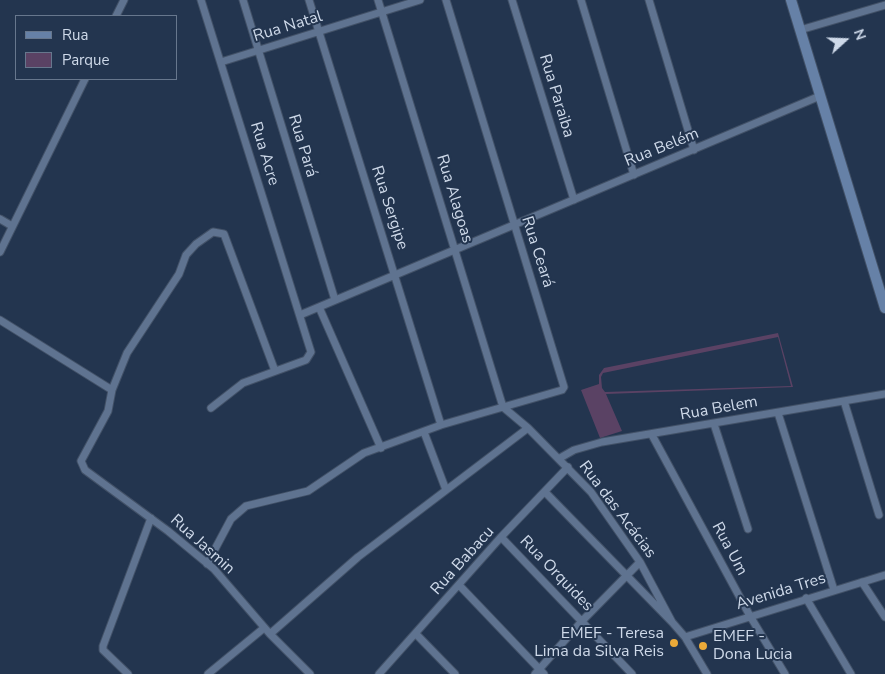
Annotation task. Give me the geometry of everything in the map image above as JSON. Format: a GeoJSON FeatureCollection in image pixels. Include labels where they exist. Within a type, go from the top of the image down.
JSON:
{"type":"FeatureCollection","features":[{"type":"Feature","properties":{"kind":"main road"},"geometry":{"type":"LineString","coordinates":[[791,0],[885,308]]}},
{"type":"Feature","properties":{"kind":"street"},"geometry":{"type":"LineString","coordinates":[[116,15],[124,0]]}},
{"type":"Feature","properties":{"kind":"street","name":"Rua Acre"},"geometry":{"type":"LineString","coordinates":[[202,0],[310,346],[310,356],[306,360],[275,371]]}},
{"type":"Feature","properties":{"kind":"street","name":"Rua Pará"},"geometry":{"type":"LineString","coordinates":[[243,0],[335,300]]}},
{"type":"Feature","properties":{"kind":"street","name":"Rua Sergipe"},"geometry":{"type":"LineString","coordinates":[[309,0],[441,425]]}},
{"type":"Feature","properties":{"kind":"street","name":"Rua Alagoas"},"geometry":{"type":"LineString","coordinates":[[378,0],[456,250],[502,407]]}},
{"type":"Feature","properties":{"kind":"street","name":"Rua Natal"},"geometry":{"type":"LineString","coordinates":[[221,62],[420,0]]}},
{"type":"Feature","properties":{"kind":"street","name":"Rua Ceará"},"geometry":{"type":"LineString","coordinates":[[381,448],[441,425],[562,390],[564,387],[446,0]]}},
{"type":"Feature","properties":{"kind":"street","name":"Rua Paraiba"},"geometry":{"type":"LineString","coordinates":[[512,0],[574,200]]}},
{"type":"Feature","properties":{"kind":"street"},"geometry":{"type":"LineString","coordinates":[[581,0],[634,174]]}},
{"type":"Feature","properties":{"kind":"street"},"geometry":{"type":"LineString","coordinates":[[648,0],[694,150]]}},
{"type":"Feature","properties":{"kind":"street"},"geometry":{"type":"LineString","coordinates":[[870,0],[873,9]]}},
{"type":"Feature","properties":{"kind":"street"},"geometry":{"type":"LineString","coordinates":[[800,30],[885,5]]}},
{"type":"Feature","properties":{"kind":"street"},"geometry":{"type":"LineString","coordinates":[[0,252],[85,80]]}},
{"type":"Feature","properties":{"kind":"street","name":"Rua Belém"},"geometry":{"type":"LineString","coordinates":[[300,315],[820,96]]}},
{"type":"Feature","properties":{"kind":"street"},"geometry":{"type":"LineString","coordinates":[[0,219],[12,226]]}},
{"type":"Feature","properties":{"kind":"street"},"geometry":{"type":"LineString","coordinates":[[151,518],[107,487],[82,465],[84,453],[98,432],[108,411],[112,390],[127,353],[179,274],[186,255],[196,244],[218,231],[224,234],[275,371],[243,383],[211,408]]}},
{"type":"Feature","properties":{"kind":"street"},"geometry":{"type":"LineString","coordinates":[[207,564],[238,511],[259,501],[280,499],[308,491],[364,453],[381,448],[319,307]]}},
{"type":"Feature","properties":{"kind":"street"},"geometry":{"type":"LineString","coordinates":[[0,320],[112,390]]}},
{"type":"Feature","properties":{"kind":"street","name":"Rua Belem"},"geometry":{"type":"LineString","coordinates":[[560,458],[574,450],[602,442],[885,394]]}},
{"type":"Feature","properties":{"kind":"street"},"geometry":{"type":"LineString","coordinates":[[844,401],[879,515]]}},
{"type":"Feature","properties":{"kind":"street","name":"Rua das Acácias"},"geometry":{"type":"LineString","coordinates":[[502,407],[560,458],[591,492],[640,562],[672,622]]}},
{"type":"Feature","properties":{"kind":"street"},"geometry":{"type":"LineString","coordinates":[[778,413],[834,590]]}},
{"type":"Feature","properties":{"kind":"street"},"geometry":{"type":"LineString","coordinates":[[714,424],[748,529]]}},
{"type":"Feature","properties":{"kind":"street"},"geometry":{"type":"LineString","coordinates":[[208,674],[267,631],[358,557],[528,428]]}},
{"type":"Feature","properties":{"kind":"street"},"geometry":{"type":"LineString","coordinates":[[424,432],[446,490]]}},
{"type":"Feature","properties":{"kind":"street","name":"Rua Um"},"geometry":{"type":"LineString","coordinates":[[652,435],[750,616],[785,674]]}},
{"type":"Feature","properties":{"kind":"street","name":"Rua Babacu"},"geometry":{"type":"LineString","coordinates":[[379,674],[501,537],[568,467]]}},
{"type":"Feature","properties":{"kind":"street"},"geometry":{"type":"LineString","coordinates":[[545,492],[672,622],[685,637],[707,674]]}},
{"type":"Feature","properties":{"kind":"street","name":"Rua Jasmin"},"geometry":{"type":"LineString","coordinates":[[128,674],[103,650],[151,518],[207,564],[267,631],[310,674]]}},
{"type":"Feature","properties":{"kind":"street","name":"Rua Orquides"},"geometry":{"type":"LineString","coordinates":[[501,537],[632,674]]}},
{"type":"Feature","properties":{"kind":"street"},"geometry":{"type":"LineString","coordinates":[[459,585],[540,672],[582,620],[640,562]]}},
{"type":"Feature","properties":{"kind":"street","name":"Avenida Tres"},"geometry":{"type":"LineString","coordinates":[[685,637],[885,575]]}},
{"type":"Feature","properties":{"kind":"street"},"geometry":{"type":"LineString","coordinates":[[862,582],[885,617]]}},
{"type":"Feature","properties":{"kind":"street"},"geometry":{"type":"LineString","coordinates":[[806,598],[851,674]]}},
{"type":"Feature","properties":{"kind":"street"},"geometry":{"type":"LineString","coordinates":[[416,634],[455,674]]}},
{"type":"Feature","properties":{"kind":"green space"},"geometry":{"type":"Polygon","coordinates":[[[778,333],[793,387],[606,394],[622,431],[600,438],[581,390],[599,384],[599,375],[604,368],[778,333]],[[778,337],[603,373],[601,377],[602,388],[605,392],[791,386],[778,337]]]}},
{"type":"Feature","properties":{"kind":"place","name":"EMEF - Teresa Lima da Silva Reis"},"geometry":{"type":"Point","coordinates":[674,643]}},
{"type":"Feature","properties":{"kind":"place","name":"EMEF - Dona Lucia"},"geometry":{"type":"Point","coordinates":[703,646]}}]}
